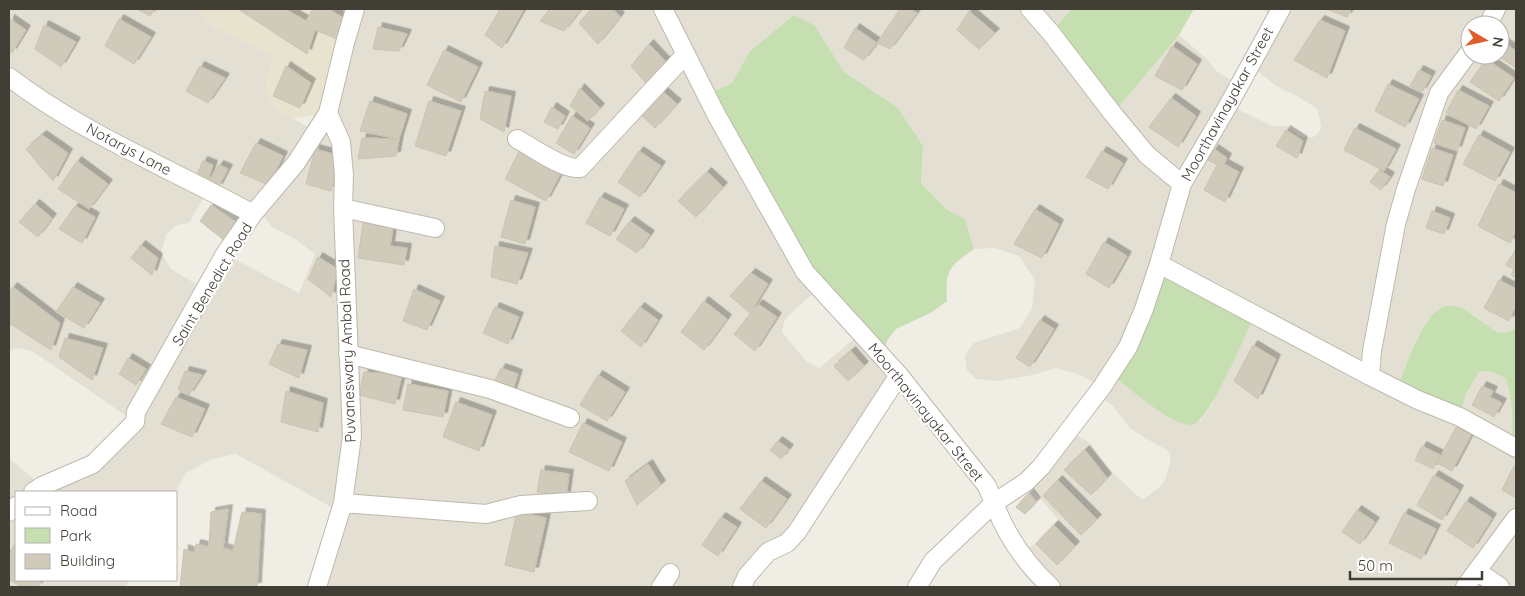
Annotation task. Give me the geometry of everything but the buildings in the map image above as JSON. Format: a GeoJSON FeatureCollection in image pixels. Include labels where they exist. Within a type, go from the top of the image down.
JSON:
{"type":"FeatureCollection","features":[{"type":"Feature","properties":{"kind":"street","name":"Saint Benedict Road"},"geometry":{"type":"LineString","coordinates":[[34,491],[93,464],[135,422],[136,412],[225,254],[253,214],[296,164],[328,113],[355,9]]}},
{"type":"Feature","properties":{"kind":"street","name":"Moorthavinayakar Street"},"geometry":{"type":"LineString","coordinates":[[663,9],[717,116],[805,272],[899,375],[987,486],[994,503],[1026,482],[1042,467],[1102,387],[1128,347],[1144,309],[1159,264],[1182,184],[1229,104],[1281,9]]}},
{"type":"Feature","properties":{"kind":"street"},"geometry":{"type":"LineString","coordinates":[[1030,9],[1147,156],[1182,184]]}},
{"type":"Feature","properties":{"kind":"street"},"geometry":{"type":"LineString","coordinates":[[517,138],[565,166],[574,169],[580,168],[686,54]]}},
{"type":"Feature","properties":{"kind":"street"},"geometry":{"type":"LineString","coordinates":[[1370,376],[1372,351],[1396,224],[1406,189],[1439,93],[1460,65]]}},
{"type":"Feature","properties":{"kind":"street","name":"Notarys Lane"},"geometry":{"type":"LineString","coordinates":[[9,77],[31,94],[119,145],[253,214]]}},
{"type":"Feature","properties":{"kind":"street","name":"Puvaneswary Ambal Road"},"geometry":{"type":"LineString","coordinates":[[317,587],[343,502],[352,436],[343,208],[344,175],[341,142],[328,113]]}},
{"type":"Feature","properties":{"kind":"street"},"geometry":{"type":"LineString","coordinates":[[343,208],[435,228]]}},
{"type":"Feature","properties":{"kind":"street"},"geometry":{"type":"LineString","coordinates":[[1159,264],[1370,376],[1418,400],[1460,417],[1516,448]]}},
{"type":"Feature","properties":{"kind":"street"},"geometry":{"type":"LineString","coordinates":[[348,354],[490,390],[570,418]]}},
{"type":"Feature","properties":{"kind":"street"},"geometry":{"type":"LineString","coordinates":[[742,587],[747,576],[768,552],[787,543],[797,532],[899,375]]}},
{"type":"Feature","properties":{"kind":"street"},"geometry":{"type":"LineString","coordinates":[[343,502],[486,514],[522,505],[588,501]]}},
{"type":"Feature","properties":{"kind":"street"},"geometry":{"type":"LineString","coordinates":[[917,587],[933,561],[994,503],[1009,536],[1051,587]]}},
{"type":"Feature","properties":{"kind":"street"},"geometry":{"type":"LineString","coordinates":[[1465,587],[1516,518]]}},
{"type":"Feature","properties":{"kind":"street"},"geometry":{"type":"LineString","coordinates":[[1477,570],[1500,587]]}},
{"type":"Feature","properties":{"kind":"shaded area"},"geometry":{"type":"Polygon","coordinates":[[[9,9],[198,9],[213,26],[273,56],[266,86],[274,107],[316,132],[355,9],[1071,9],[1051,33],[1113,114],[1179,35],[1208,60],[1216,71],[1239,85],[1229,105],[1272,126],[1287,126],[1299,136],[1311,138],[1318,134],[1321,127],[1316,108],[1276,86],[1251,66],[1275,17],[1262,9],[1516,9],[1516,328],[1505,333],[1497,332],[1474,315],[1428,320],[1416,340],[1404,369],[1465,396],[1479,372],[1484,370],[1497,373],[1506,379],[1511,390],[1513,405],[1512,445],[1516,448],[1516,587],[1051,587],[1023,555],[1058,519],[1026,482],[1068,430],[1090,443],[1112,472],[1140,498],[1144,499],[1161,486],[1170,463],[1170,454],[1167,450],[1130,428],[1112,405],[1096,394],[1102,386],[1075,373],[1055,368],[1033,375],[996,381],[976,379],[967,370],[965,356],[973,343],[1020,328],[1032,308],[1035,280],[1019,256],[995,248],[974,249],[965,219],[946,209],[921,183],[923,146],[898,108],[844,72],[815,26],[749,52],[732,83],[706,93],[820,288],[785,320],[782,332],[807,362],[819,368],[861,333],[899,375],[797,532],[742,587],[317,587],[340,512],[236,454],[212,459],[186,473],[176,491],[15,491],[15,581],[129,581],[126,587],[9,587],[9,458],[42,486],[93,464],[135,422],[32,351],[18,348],[9,351],[9,9]],[[206,194],[189,223],[177,225],[166,235],[161,252],[171,269],[206,290],[225,254],[299,293],[315,254],[295,239],[272,227],[258,209],[206,194]],[[1229,371],[1151,405],[1182,423],[1200,421],[1211,406],[1229,371]]]}},
{"type":"Feature","properties":{"kind":"shaded area"},"geometry":{"type":"Polygon","coordinates":[[[198,9],[352,9],[318,115],[292,119],[274,107],[266,86],[273,56],[213,26],[198,9]]]}},
{"type":"Feature","properties":{"kind":"green space"},"geometry":{"type":"Polygon","coordinates":[[[1071,9],[1194,9],[1179,35],[1113,114],[1051,33],[1071,9]]]}},
{"type":"Feature","properties":{"kind":"green space"},"geometry":{"type":"Polygon","coordinates":[[[794,15],[815,26],[844,72],[898,108],[923,146],[921,183],[946,209],[965,219],[974,249],[959,260],[950,270],[947,282],[947,301],[932,312],[896,329],[888,339],[882,356],[805,272],[706,94],[732,83],[749,52],[794,15]]]}},
{"type":"Feature","properties":{"kind":"green space"},"geometry":{"type":"Polygon","coordinates":[[[1159,264],[1254,316],[1208,410],[1192,425],[1173,420],[1138,396],[1111,374],[1159,264]]]}},
{"type":"Feature","properties":{"kind":"green space"},"geometry":{"type":"Polygon","coordinates":[[[1442,307],[1463,308],[1497,332],[1505,333],[1516,328],[1516,448],[1512,445],[1512,412],[1509,387],[1506,379],[1500,375],[1483,371],[1479,372],[1465,396],[1460,417],[1397,389],[1414,345],[1427,322],[1442,307]]]}}]}
